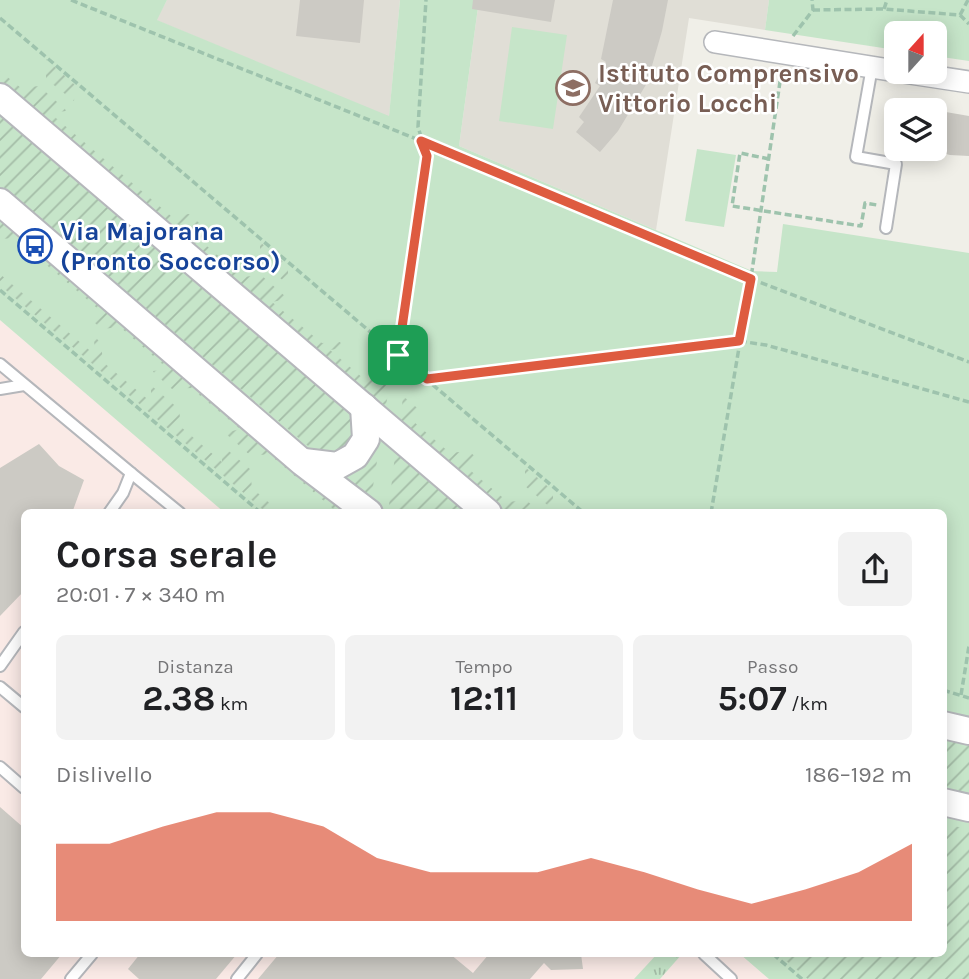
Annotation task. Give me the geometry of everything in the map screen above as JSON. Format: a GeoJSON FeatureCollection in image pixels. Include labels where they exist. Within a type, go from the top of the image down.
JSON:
{"type":"FeatureCollection","features":[{"type":"Feature","properties":{"kind":"street"},"geometry":{"type":"LineString","coordinates":[[715,42],[884,69]]}},
{"type":"Feature","properties":{"kind":"street"},"geometry":{"type":"LineString","coordinates":[[947,79],[969,82]]}},
{"type":"Feature","properties":{"kind":"street"},"geometry":{"type":"LineString","coordinates":[[0,97],[483,509]]}},
{"type":"Feature","properties":{"kind":"street"},"geometry":{"type":"LineString","coordinates":[[0,202],[302,462],[364,509]]}},
{"type":"Feature","properties":{"kind":"street"},"geometry":{"type":"LineString","coordinates":[[302,462],[337,466],[355,456],[366,439],[364,407]]}},
{"type":"Feature","properties":{"kind":"street"},"geometry":{"type":"LineString","coordinates":[[947,726],[969,732]]}},
{"type":"Feature","properties":{"kind":"street"},"geometry":{"type":"LineString","coordinates":[[947,803],[969,808]]}},
{"type":"Feature","properties":{"kind":"lane"},"geometry":{"type":"LineString","coordinates":[[872,67],[856,157],[897,164],[886,228]]}},
{"type":"Feature","properties":{"kind":"lane"},"geometry":{"type":"LineString","coordinates":[[0,364],[175,509]]}},
{"type":"Feature","properties":{"kind":"lane"},"geometry":{"type":"LineString","coordinates":[[0,389],[24,385]]}},
{"type":"Feature","properties":{"kind":"lane"},"geometry":{"type":"LineString","coordinates":[[112,509],[123,494],[131,473]]}},
{"type":"Feature","properties":{"kind":"lane"},"geometry":{"type":"LineString","coordinates":[[0,666],[21,636]]}},
{"type":"Feature","properties":{"kind":"lane"},"geometry":{"type":"LineString","coordinates":[[0,687],[21,705]]}},
{"type":"Feature","properties":{"kind":"lane"},"geometry":{"type":"LineString","coordinates":[[0,767],[21,785]]}},
{"type":"Feature","properties":{"kind":"lane"},"geometry":{"type":"LineString","coordinates":[[71,979],[89,957]]}},
{"type":"Feature","properties":{"kind":"lane"},"geometry":{"type":"LineString","coordinates":[[237,979],[255,957]]}},
{"type":"Feature","properties":{"kind":"lane"},"geometry":{"type":"LineString","coordinates":[[707,957],[731,979]]}},
{"type":"Feature","properties":{"kind":"path"},"geometry":{"type":"LineString","coordinates":[[71,0],[421,141],[751,279],[969,362]]}},
{"type":"Feature","properties":{"kind":"path"},"geometry":{"type":"LineString","coordinates":[[398,355],[427,156],[418,127],[426,0]]}},
{"type":"Feature","properties":{"kind":"path"},"geometry":{"type":"LineString","coordinates":[[792,37],[813,10],[811,0]]}},
{"type":"Feature","properties":{"kind":"path"},"geometry":{"type":"LineString","coordinates":[[884,9],[887,0]]}},
{"type":"Feature","properties":{"kind":"path"},"geometry":{"type":"LineString","coordinates":[[960,15],[968,0]]}},
{"type":"Feature","properties":{"kind":"path"},"geometry":{"type":"LineString","coordinates":[[813,10],[884,9],[960,15],[969,24]]}},
{"type":"Feature","properties":{"kind":"path"},"geometry":{"type":"LineString","coordinates":[[0,18],[579,509]]}},
{"type":"Feature","properties":{"kind":"path"},"geometry":{"type":"LineString","coordinates":[[0,30],[6,23]]}},
{"type":"Feature","properties":{"kind":"path"},"geometry":{"type":"LineString","coordinates":[[712,509],[751,279],[781,75]]}},
{"type":"Feature","properties":{"kind":"path"},"geometry":{"type":"LineString","coordinates":[[769,159],[740,153],[732,206],[860,226],[865,203],[890,207]]}},
{"type":"Feature","properties":{"kind":"path"},"geometry":{"type":"LineString","coordinates":[[0,290],[256,509]]}},
{"type":"Feature","properties":{"kind":"path"},"geometry":{"type":"LineString","coordinates":[[427,379],[739,341],[766,345],[969,402]]}},
{"type":"Feature","properties":{"kind":"path"},"geometry":{"type":"LineString","coordinates":[[961,695],[969,646]]}},
{"type":"Feature","properties":{"kind":"path"},"geometry":{"type":"LineString","coordinates":[[947,691],[969,698]]}},
{"type":"Feature","properties":{"kind":"path"},"geometry":{"type":"LineString","coordinates":[[776,957],[802,979]]}},
{"type":"Feature","properties":{"kind":"shaded area"},"geometry":{"type":"Polygon","coordinates":[[[167,0],[400,0],[389,117],[156,20],[167,0]]]}},
{"type":"Feature","properties":{"kind":"shaded area","name":"Istituto Comprensivo Vittorio Locchi"},"geometry":{"type":"Polygon","coordinates":[[[479,0],[769,0],[765,30],[689,18],[656,230],[459,146],[479,0]]]}},
{"type":"Feature","properties":{"kind":"shaded area"},"geometry":{"type":"Polygon","coordinates":[[[0,320],[220,509],[21,509],[21,957],[743,957],[769,979],[0,979],[0,320]]]}},
{"type":"Feature","properties":{"kind":"green space"},"geometry":{"type":"Polygon","coordinates":[[[0,0],[167,0],[157,20],[389,116],[400,0],[479,0],[459,146],[752,271],[777,272],[783,224],[969,253],[969,979],[769,979],[743,957],[947,957],[947,509],[220,509],[0,320],[0,0]]]}},
{"type":"Feature","properties":{"kind":"green space"},"geometry":{"type":"Polygon","coordinates":[[[769,0],[969,0],[969,61],[947,58],[947,21],[884,21],[884,48],[765,30],[769,0]]]}},
{"type":"Feature","properties":{"kind":"green space"},"geometry":{"type":"Polygon","coordinates":[[[512,27],[567,35],[553,129],[499,121],[512,27]]]}},
{"type":"Feature","properties":{"kind":"green space"},"geometry":{"type":"Polygon","coordinates":[[[46,59],[75,85],[74,101],[46,79],[46,59]]]}},
{"type":"Feature","properties":{"kind":"green space"},"geometry":{"type":"Polygon","coordinates":[[[0,71],[21,88],[39,86],[66,111],[50,113],[171,216],[189,214],[215,237],[201,241],[243,277],[261,275],[287,299],[272,302],[322,343],[340,342],[344,348],[330,350],[364,379],[382,377],[390,384],[385,410],[0,83],[0,71]]]}},
{"type":"Feature","properties":{"kind":"green space"},"geometry":{"type":"Polygon","coordinates":[[[0,112],[349,408],[356,420],[350,446],[335,455],[314,451],[0,184],[0,112]]]}},
{"type":"Feature","properties":{"kind":"green space"},"geometry":{"type":"Polygon","coordinates":[[[697,149],[736,155],[724,227],[685,221],[697,149]]]}},
{"type":"Feature","properties":{"kind":"green space"},"geometry":{"type":"Polygon","coordinates":[[[0,212],[349,509],[333,509],[269,454],[251,456],[225,433],[240,429],[191,388],[172,389],[153,371],[168,369],[120,327],[102,329],[89,318],[104,314],[15,238],[0,239],[0,212]]]}},
{"type":"Feature","properties":{"kind":"green space"},"geometry":{"type":"Polygon","coordinates":[[[260,242],[288,266],[288,283],[260,261],[260,242]]]}},
{"type":"Feature","properties":{"kind":"green space"},"geometry":{"type":"Polygon","coordinates":[[[0,274],[95,355],[96,338],[101,343],[103,362],[151,402],[153,387],[179,409],[181,427],[222,462],[221,447],[224,447],[250,469],[252,488],[276,509],[262,509],[0,285],[0,274]]]}},
{"type":"Feature","properties":{"kind":"green space"},"geometry":{"type":"Polygon","coordinates":[[[403,396],[423,414],[414,416],[414,422],[450,453],[469,451],[480,461],[465,466],[508,502],[526,500],[536,509],[500,509],[400,423],[403,396]]]}},
{"type":"Feature","properties":{"kind":"green space"},"geometry":{"type":"Polygon","coordinates":[[[378,436],[381,436],[371,499],[344,476],[378,436]]]}},
{"type":"Feature","properties":{"kind":"green space"},"geometry":{"type":"Polygon","coordinates":[[[396,448],[467,509],[388,509],[396,448]]]}},
{"type":"Feature","properties":{"kind":"green space"},"geometry":{"type":"Polygon","coordinates":[[[525,467],[553,491],[553,508],[525,486],[525,467]]]}},
{"type":"Feature","properties":{"kind":"green space"},"geometry":{"type":"Polygon","coordinates":[[[947,737],[969,742],[969,797],[947,792],[947,737]]]}},
{"type":"Feature","properties":{"kind":"green space"},"geometry":{"type":"Polygon","coordinates":[[[947,825],[969,829],[969,979],[808,979],[782,957],[947,957],[947,825]]]}},
{"type":"Feature","properties":{"kind":"green space"},"geometry":{"type":"Polygon","coordinates":[[[654,957],[679,957],[660,979],[634,979],[654,957]]]}},
{"type":"Feature","properties":{"kind":"building"},"geometry":{"type":"Polygon","coordinates":[[[300,0],[364,0],[360,43],[296,36],[300,0]]]}},
{"type":"Feature","properties":{"kind":"building"},"geometry":{"type":"Polygon","coordinates":[[[473,0],[555,0],[551,22],[472,9],[473,0]]]}},
{"type":"Feature","properties":{"kind":"building"},"geometry":{"type":"Polygon","coordinates":[[[613,0],[668,0],[647,83],[618,131],[600,152],[576,132],[584,122],[579,117],[600,86],[595,83],[606,62],[601,59],[613,0]]]}},
{"type":"Feature","properties":{"kind":"building"},"geometry":{"type":"Polygon","coordinates":[[[947,112],[969,116],[969,156],[947,154],[947,112]]]}},
{"type":"Feature","properties":{"kind":"building"},"geometry":{"type":"Polygon","coordinates":[[[39,444],[59,466],[84,480],[73,509],[21,509],[21,594],[0,616],[0,468],[39,444]]]}},
{"type":"Feature","properties":{"kind":"building"},"geometry":{"type":"Polygon","coordinates":[[[0,807],[21,825],[21,957],[59,957],[41,979],[0,979],[0,807]]]}},
{"type":"Feature","properties":{"kind":"building"},"geometry":{"type":"Polygon","coordinates":[[[138,957],[234,957],[216,979],[139,979],[128,969],[138,957]]]}},
{"type":"Feature","properties":{"kind":"building"},"geometry":{"type":"Polygon","coordinates":[[[276,957],[454,957],[473,973],[486,957],[581,957],[583,969],[551,970],[544,963],[530,979],[258,979],[276,957]]]}},
{"type":"Feature","properties":{"kind":"place","name":"Istituto Comprensivo Vittorio Locchi"},"geometry":{"type":"Point","coordinates":[573,88]}},
{"type":"Feature","properties":{"kind":"place","name":"Via Majorana (Pronto Soccorso)"},"geometry":{"type":"Point","coordinates":[35,246]}},
{"type":"Feature","properties":{"kind":"route"},"geometry":{"type":"LineString","coordinates":[[421,141],[751,279],[739,341],[427,379],[398,355],[427,156],[421,141]]}}]}
